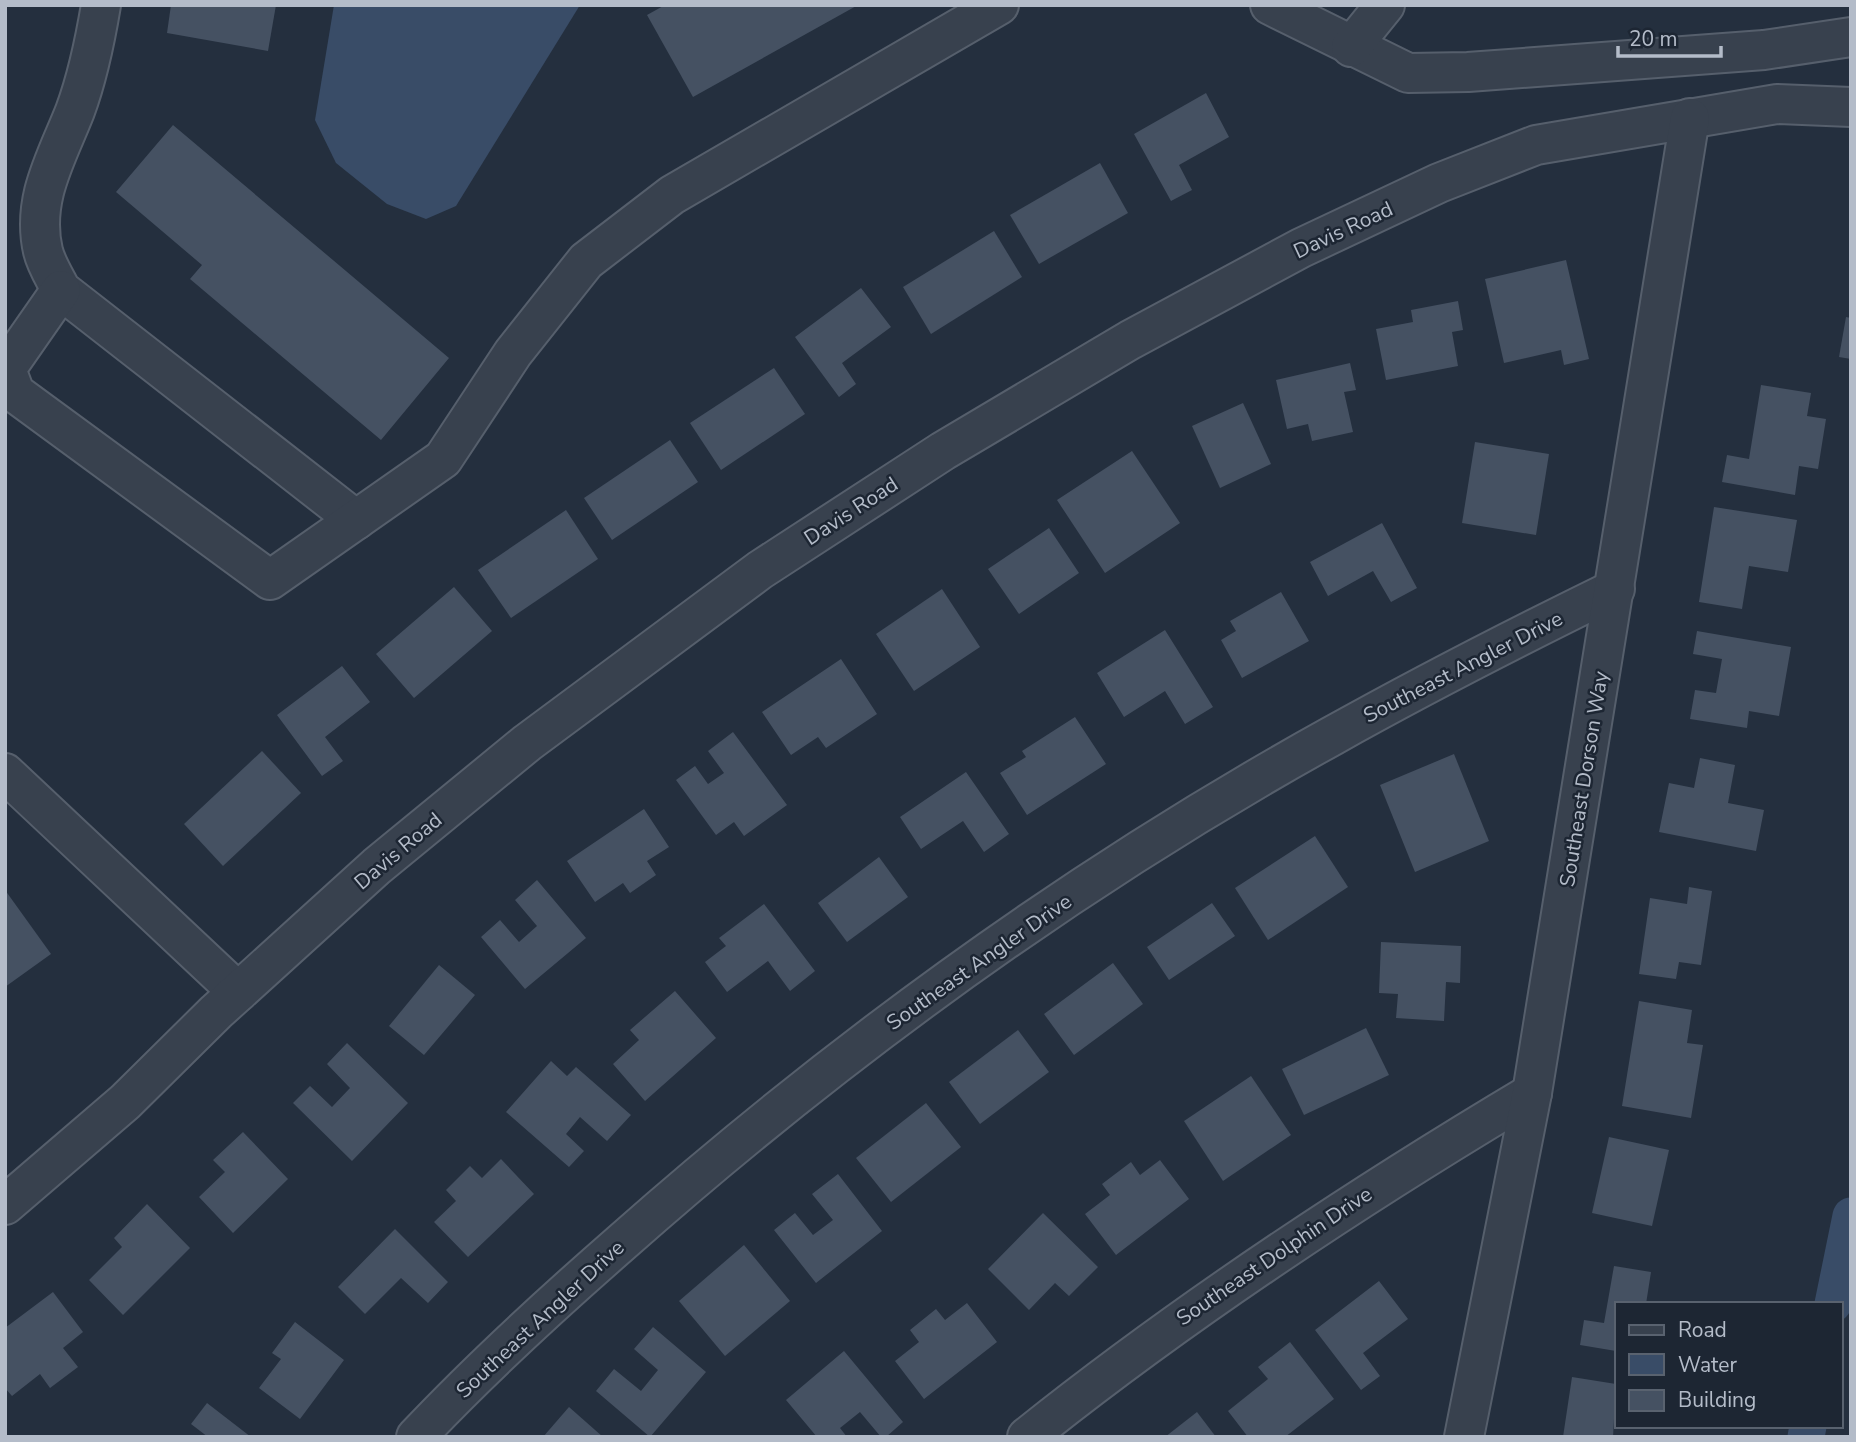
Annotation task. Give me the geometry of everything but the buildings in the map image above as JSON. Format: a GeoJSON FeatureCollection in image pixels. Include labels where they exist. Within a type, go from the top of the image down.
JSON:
{"type":"FeatureCollection","features":[{"type":"Feature","properties":{"kind":"street"},"geometry":{"type":"LineString","coordinates":[[101,5],[92,55],[75,110],[49,169],[40,210],[43,252],[61,290],[356,520]]}},
{"type":"Feature","properties":{"kind":"street"},"geometry":{"type":"LineString","coordinates":[[61,290],[6,369],[15,393],[270,580],[443,459],[513,354],[586,261],[673,195],[999,5]]}},
{"type":"Feature","properties":{"kind":"street"},"geometry":{"type":"LineString","coordinates":[[1270,5],[1408,73],[1444,73],[1764,50],[1851,37]]}},
{"type":"Feature","properties":{"kind":"street"},"geometry":{"type":"LineString","coordinates":[[1351,47],[1385,5]]}},
{"type":"Feature","properties":{"kind":"street","name":"Davis Road"},"geometry":{"type":"LineString","coordinates":[[5,1205],[125,1102],[238,992],[377,866],[584,698],[761,570],[943,451],[1143,333],[1301,248],[1439,183],[1536,145],[1777,104],[1851,107]]}},
{"type":"Feature","properties":{"kind":"street","name":"Southeast Dorson Way"},"geometry":{"type":"LineString","coordinates":[[1464,1437],[1532,1093],[1690,118]]}},
{"type":"Feature","properties":{"kind":"street","name":"Southeast Angler Drive"},"geometry":{"type":"LineString","coordinates":[[415,1437],[555,1301],[723,1155],[867,1041],[1016,933],[1170,832],[1329,737],[1491,650],[1615,589]]}},
{"type":"Feature","properties":{"kind":"street"},"geometry":{"type":"LineString","coordinates":[[5,773],[238,992]]}},
{"type":"Feature","properties":{"kind":"street","name":"Southeast Dolphin Drive"},"geometry":{"type":"LineString","coordinates":[[1027,1437],[1094,1383],[1236,1280],[1381,1183],[1532,1093]]}},
{"type":"Feature","properties":{"kind":"water"},"geometry":{"type":"Polygon","coordinates":[[[334,5],[580,5],[456,206],[426,219],[387,204],[336,163],[315,120],[334,5]]]}},
{"type":"Feature","properties":{"kind":"waterway"},"geometry":{"type":"LineString","coordinates":[[1833,1302],[1851,1216]]}},
{"type":"Feature","properties":{"kind":"waterway"},"geometry":{"type":"LineString","coordinates":[[1806,1437],[1808,1428]]}}]}
